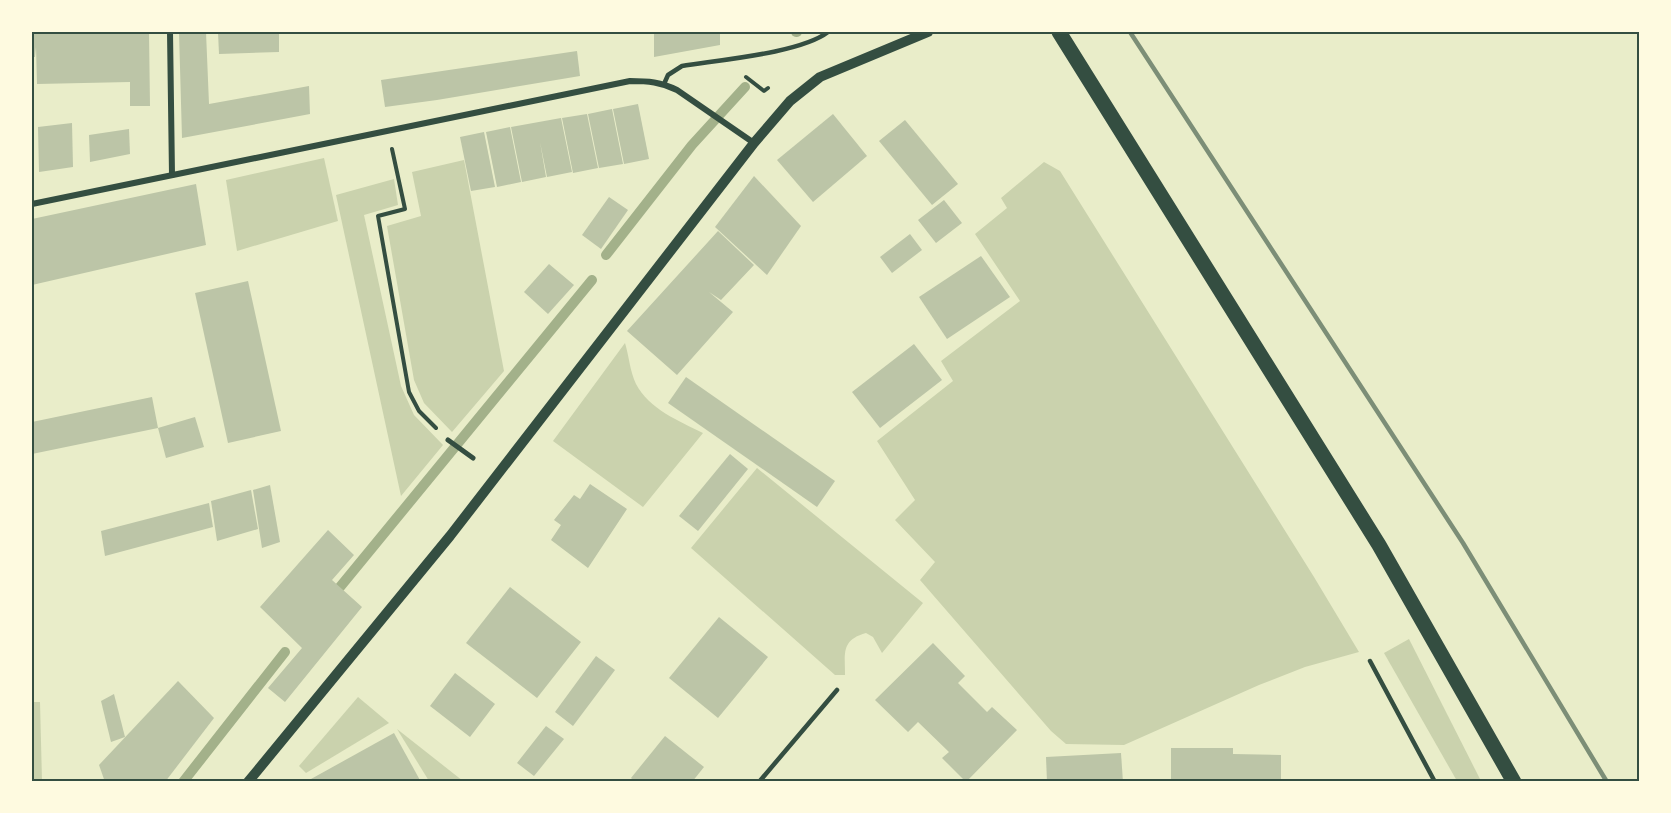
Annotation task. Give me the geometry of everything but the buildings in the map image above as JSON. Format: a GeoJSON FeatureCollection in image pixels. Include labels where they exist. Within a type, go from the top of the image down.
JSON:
{"type":"FeatureCollection","features":[{"type":"Feature","properties":{"kind":"main road"},"geometry":{"type":"LineString","coordinates":[[1059,32],[1379,545],[1514,782]]}},
{"type":"Feature","properties":{"kind":"street"},"geometry":{"type":"LineString","coordinates":[[170,32],[172,175]]}},
{"type":"Feature","properties":{"kind":"street"},"geometry":{"type":"LineString","coordinates":[[248,782],[450,536],[754,143],[790,101],[820,77],[927,32]]}},
{"type":"Feature","properties":{"kind":"street"},"geometry":{"type":"LineString","coordinates":[[32,204],[630,81],[664,84],[677,90],[754,143]]}},
{"type":"Feature","properties":{"kind":"street"},"geometry":{"type":"LineString","coordinates":[[448,440],[473,458]]}},
{"type":"Feature","properties":{"kind":"lane"},"geometry":{"type":"LineString","coordinates":[[664,84],[668,75],[682,66],[792,47],[811,42],[828,32]]}},
{"type":"Feature","properties":{"kind":"lane"},"geometry":{"type":"LineString","coordinates":[[1370,661],[1435,782]]}},
{"type":"Feature","properties":{"kind":"lane"},"geometry":{"type":"LineString","coordinates":[[759,782],[837,690]]}},
{"type":"Feature","properties":{"kind":"path"},"geometry":{"type":"LineString","coordinates":[[387,131],[405,208],[378,216],[409,392],[419,411],[448,440]]}},
{"type":"Feature","properties":{"kind":"green space"},"geometry":{"type":"Polygon","coordinates":[[[324,158],[338,221],[237,251],[226,180],[324,158]]]}},
{"type":"Feature","properties":{"kind":"green space"},"geometry":{"type":"Polygon","coordinates":[[[464,160],[504,371],[452,432],[424,403],[414,380],[387,226],[421,216],[412,172],[464,160]]]}},
{"type":"Feature","properties":{"kind":"green space"},"geometry":{"type":"Polygon","coordinates":[[[1044,162],[1060,171],[1359,652],[1305,667],[1259,685],[1124,745],[1066,744],[1051,731],[920,580],[935,562],[895,520],[915,500],[877,441],[953,381],[941,361],[1020,301],[975,234],[1007,208],[1001,198],[1044,162]]]}},
{"type":"Feature","properties":{"kind":"green space"},"geometry":{"type":"Polygon","coordinates":[[[394,179],[398,205],[364,215],[401,386],[414,415],[443,445],[401,496],[336,195],[394,179]]]}},
{"type":"Feature","properties":{"kind":"green space"},"geometry":{"type":"Polygon","coordinates":[[[625,343],[634,379],[642,393],[665,413],[703,433],[643,507],[553,441],[625,343]]]}},
{"type":"Feature","properties":{"kind":"green space"},"geometry":{"type":"Polygon","coordinates":[[[757,468],[923,603],[882,653],[873,637],[866,633],[852,639],[846,648],[845,675],[835,675],[691,548],[757,468]]]}},
{"type":"Feature","properties":{"kind":"green space"},"geometry":{"type":"Polygon","coordinates":[[[1409,639],[1481,781],[1457,781],[1384,653],[1409,639]]]}},
{"type":"Feature","properties":{"kind":"green space"},"geometry":{"type":"Polygon","coordinates":[[[358,697],[389,723],[306,773],[299,766],[358,697]]]}},
{"type":"Feature","properties":{"kind":"green space"},"geometry":{"type":"Polygon","coordinates":[[[32,702],[40,702],[42,781],[32,781],[32,702]]]}},
{"type":"Feature","properties":{"kind":"green space"},"geometry":{"type":"Polygon","coordinates":[[[397,729],[463,781],[429,781],[397,729]]]}},
{"type":"Feature","properties":{"kind":"waterway"},"geometry":{"type":"LineString","coordinates":[[606,255],[692,145],[745,87]]}},
{"type":"Feature","properties":{"kind":"waterway"},"geometry":{"type":"LineString","coordinates":[[340,587],[592,280]]}},
{"type":"Feature","properties":{"kind":"waterway"},"geometry":{"type":"LineString","coordinates":[[183,782],[285,652]]}},
{"type":"Feature","properties":{"kind":"railway"},"geometry":{"type":"LineString","coordinates":[[1130,32],[1463,543],[1607,782]]}}]}
